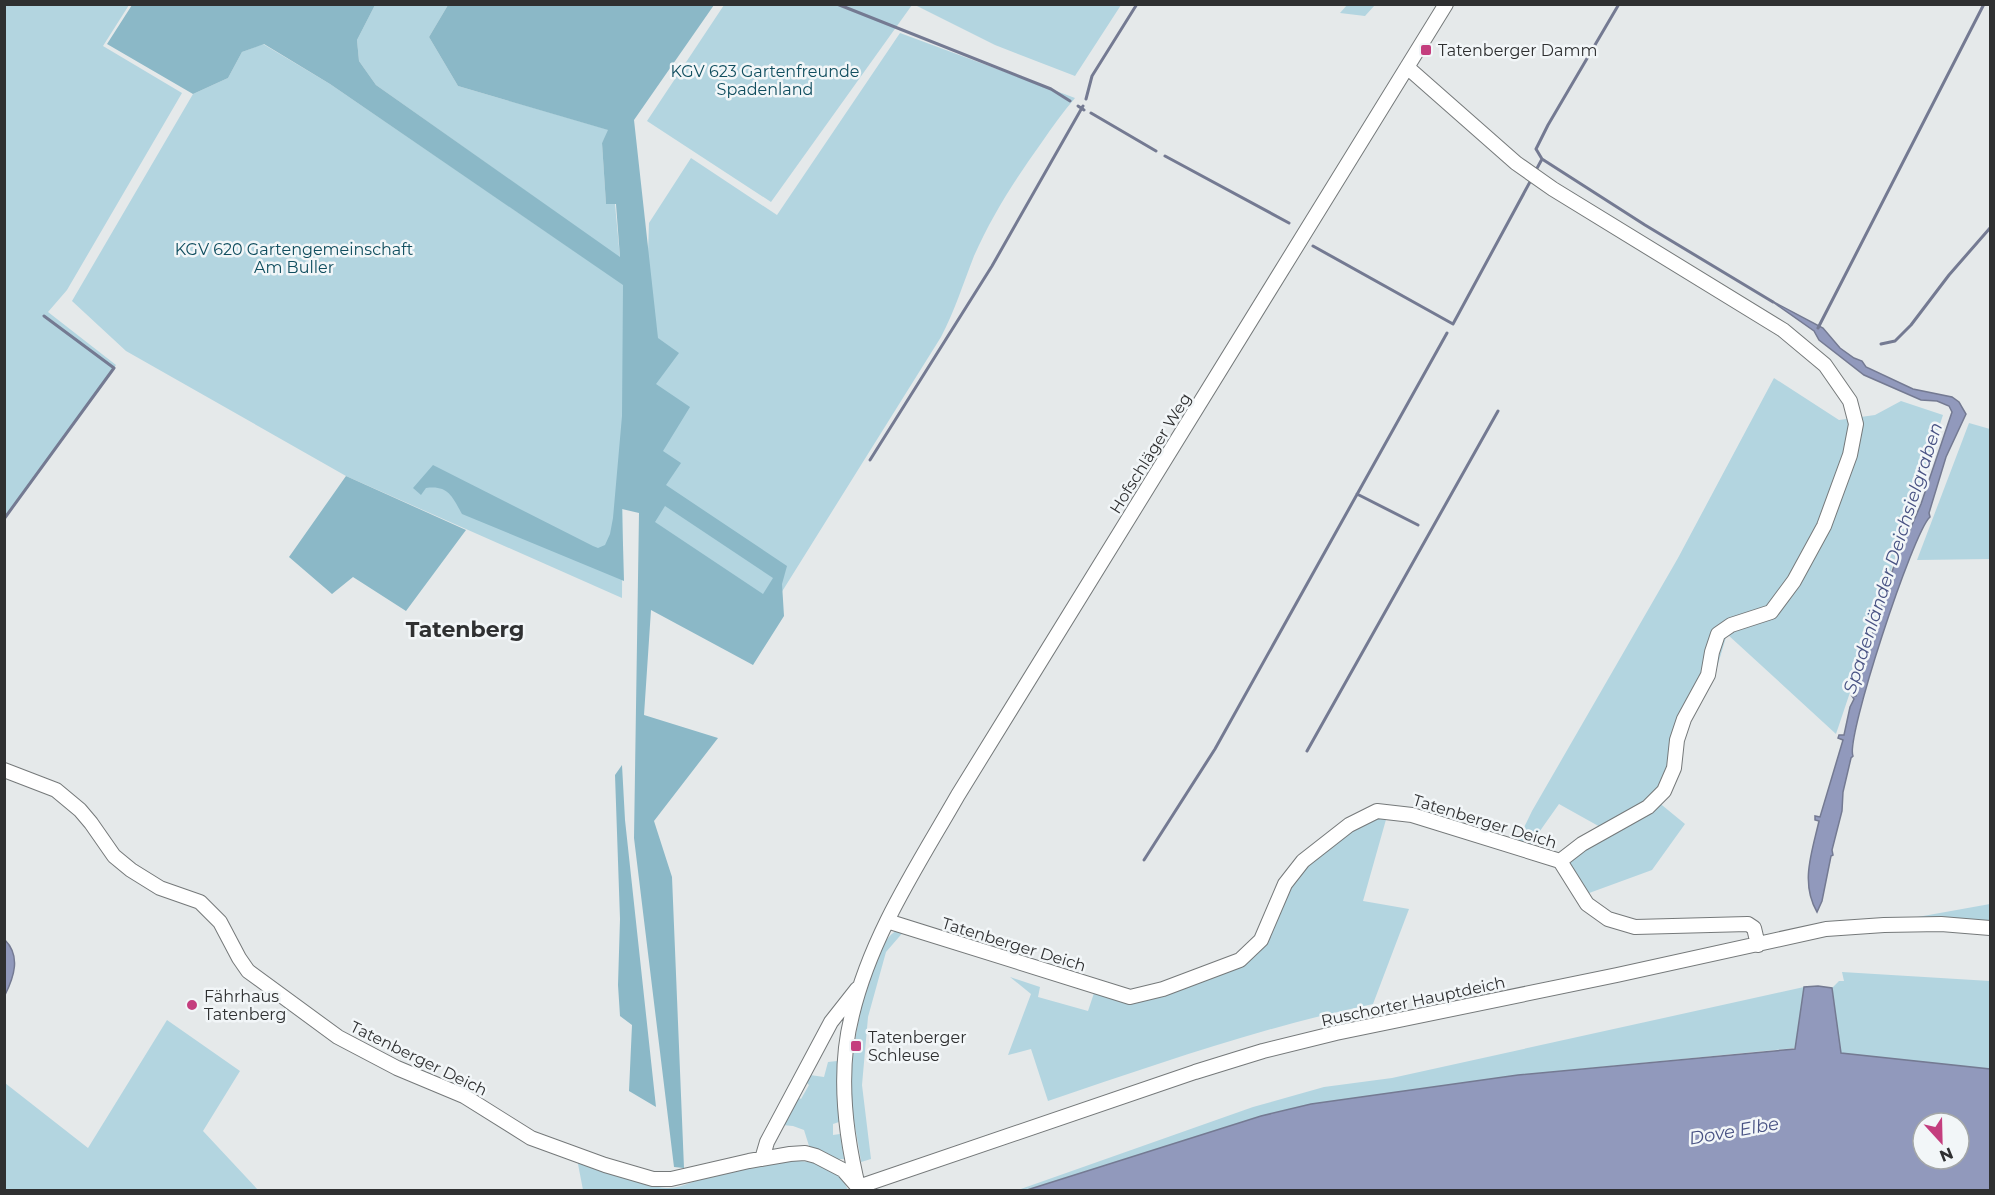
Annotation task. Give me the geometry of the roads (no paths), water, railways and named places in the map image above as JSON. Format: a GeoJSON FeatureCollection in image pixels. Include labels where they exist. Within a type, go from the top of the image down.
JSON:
{"type":"FeatureCollection","features":[{"type":"Feature","properties":{"kind":"street","name":"Hofschläger Weg"},"geometry":{"type":"LineString","coordinates":[[859,1189],[847,1131],[844,1085],[851,1017],[867,965],[887,921],[958,795],[1446,4]]}},
{"type":"Feature","properties":{"kind":"street"},"geometry":{"type":"LineString","coordinates":[[1407,67],[1516,163],[1553,189],[1783,330],[1825,365],[1850,401],[1856,424],[1850,455],[1824,526],[1794,581],[1771,612],[1731,625],[1718,634],[1708,675],[1684,719],[1677,740],[1674,768],[1664,791],[1648,807],[1582,844],[1560,861]]}},
{"type":"Feature","properties":{"kind":"street","name":"Tatenberger Deich"},"geometry":{"type":"LineString","coordinates":[[4,770],[56,790],[80,810],[92,823],[114,856],[131,870],[160,888],[200,902],[220,922],[238,958],[248,971],[338,1037],[397,1068],[464,1096],[531,1138],[634,1175],[653,1179],[685,1177],[762,1159],[805,1153],[843,1170],[859,1189]]}},
{"type":"Feature","properties":{"kind":"street","name":"Tatenberger Deich"},"geometry":{"type":"LineString","coordinates":[[887,921],[1130,997],[1163,990],[1240,960],[1261,940],[1285,884],[1303,861],[1349,825],[1377,811],[1412,814],[1560,861],[1587,904],[1608,919],[1635,927],[1748,924],[1754,928],[1758,945]]}},
{"type":"Feature","properties":{"kind":"street","name":"Ruschorter Hauptdeich"},"geometry":{"type":"LineString","coordinates":[[859,1189],[1263,1051],[1336,1033],[1826,929],[1851,926],[1941,924],[1990,928]]}},
{"type":"Feature","properties":{"kind":"street"},"geometry":{"type":"LineString","coordinates":[[762,1159],[767,1142],[831,1022],[860,986]]}},
{"type":"Feature","properties":{"kind":"water"},"geometry":{"type":"Polygon","coordinates":[[[1770,300],[1823,328],[1840,348],[1862,361],[1866,367],[1913,389],[1952,397],[1959,402],[1966,414],[1946,457],[1929,513],[1930,517],[1921,531],[1910,558],[1869,677],[1853,741],[1853,756],[1843,792],[1842,811],[1832,850],[1833,855],[1822,901],[1817,912],[1809,890],[1808,879],[1819,821],[1815,820],[1815,816],[1820,817],[1843,740],[1838,738],[1839,735],[1844,735],[1854,699],[1852,696],[1856,696],[1868,647],[1901,544],[1921,504],[1952,412],[1949,406],[1937,401],[1921,400],[1864,375],[1819,340],[1814,331],[1770,300]]]}},
{"type":"Feature","properties":{"kind":"water"},"geometry":{"type":"Polygon","coordinates":[[[5,940],[13,953],[14,967],[5,995],[5,940]]]}},
{"type":"Feature","properties":{"kind":"water","name":"Dove Elbe"},"geometry":{"type":"Polygon","coordinates":[[[1818,986],[1832,988],[1841,1053],[1990,1069],[1990,1190],[1027,1190],[1261,1116],[1311,1104],[1518,1075],[1795,1049],[1804,987],[1818,986]]]}},
{"type":"Feature","properties":{"kind":"waterway"},"geometry":{"type":"LineString","coordinates":[[837,4],[1051,89],[1070,101]]}},
{"type":"Feature","properties":{"kind":"waterway"},"geometry":{"type":"LineString","coordinates":[[1086,99],[1092,76],[1137,4]]}},
{"type":"Feature","properties":{"kind":"waterway"},"geometry":{"type":"LineString","coordinates":[[1535,172],[1542,159],[1536,149],[1619,4]]}},
{"type":"Feature","properties":{"kind":"waterway"},"geometry":{"type":"LineString","coordinates":[[1818,328],[1984,4]]}},
{"type":"Feature","properties":{"kind":"waterway"},"geometry":{"type":"LineString","coordinates":[[1078,106],[1084,110]]}},
{"type":"Feature","properties":{"kind":"waterway"},"geometry":{"type":"LineString","coordinates":[[870,460],[992,266],[1083,106]]}},
{"type":"Feature","properties":{"kind":"waterway"},"geometry":{"type":"LineString","coordinates":[[1091,113],[1156,151]]}},
{"type":"Feature","properties":{"kind":"waterway"},"geometry":{"type":"LineString","coordinates":[[1165,156],[1289,223]]}},
{"type":"Feature","properties":{"kind":"waterway","name":"Spadenländer Deichsielgraben"},"geometry":{"type":"LineString","coordinates":[[1542,159],[1645,225],[1773,302]]}},
{"type":"Feature","properties":{"kind":"waterway"},"geometry":{"type":"LineString","coordinates":[[1313,246],[1453,324],[1531,180]]}},
{"type":"Feature","properties":{"kind":"waterway"},"geometry":{"type":"LineString","coordinates":[[1881,344],[1895,341],[1911,325],[1949,275],[1990,228]]}},
{"type":"Feature","properties":{"kind":"waterway"},"geometry":{"type":"LineString","coordinates":[[4,519],[114,368],[44,316]]}},
{"type":"Feature","properties":{"kind":"waterway"},"geometry":{"type":"LineString","coordinates":[[1144,860],[1215,749],[1447,333]]}},
{"type":"Feature","properties":{"kind":"waterway"},"geometry":{"type":"LineString","coordinates":[[1307,751],[1498,411]]}},
{"type":"Feature","properties":{"kind":"waterway"},"geometry":{"type":"LineString","coordinates":[[1357,494],[1418,525]]}},
{"type":"Feature","properties":{"kind":"place","name":"Tatenberger Damm"},"geometry":{"type":"Point","coordinates":[1426,50]}},
{"type":"Feature","properties":{"kind":"place","name":"Fährhaus Tatenberg"},"geometry":{"type":"Point","coordinates":[192,1005]}},
{"type":"Feature","properties":{"kind":"place","name":"Tatenberger Schleuse"},"geometry":{"type":"Point","coordinates":[856,1046]}},
{"type":"Feature","properties":{"kind":"district","name":"Tatenberg"},"geometry":{"type":"Point","coordinates":[465,629]}},
{"type":"Feature","properties":{"kind":"park label","name":"KGV 623 Gartenfreunde Spadenland"},"geometry":{"type":"Point","coordinates":[765,80]}},
{"type":"Feature","properties":{"kind":"park label","name":"KGV 620 Gartengemeinschaft Am Buller"},"geometry":{"type":"Point","coordinates":[294,258]}}]}
